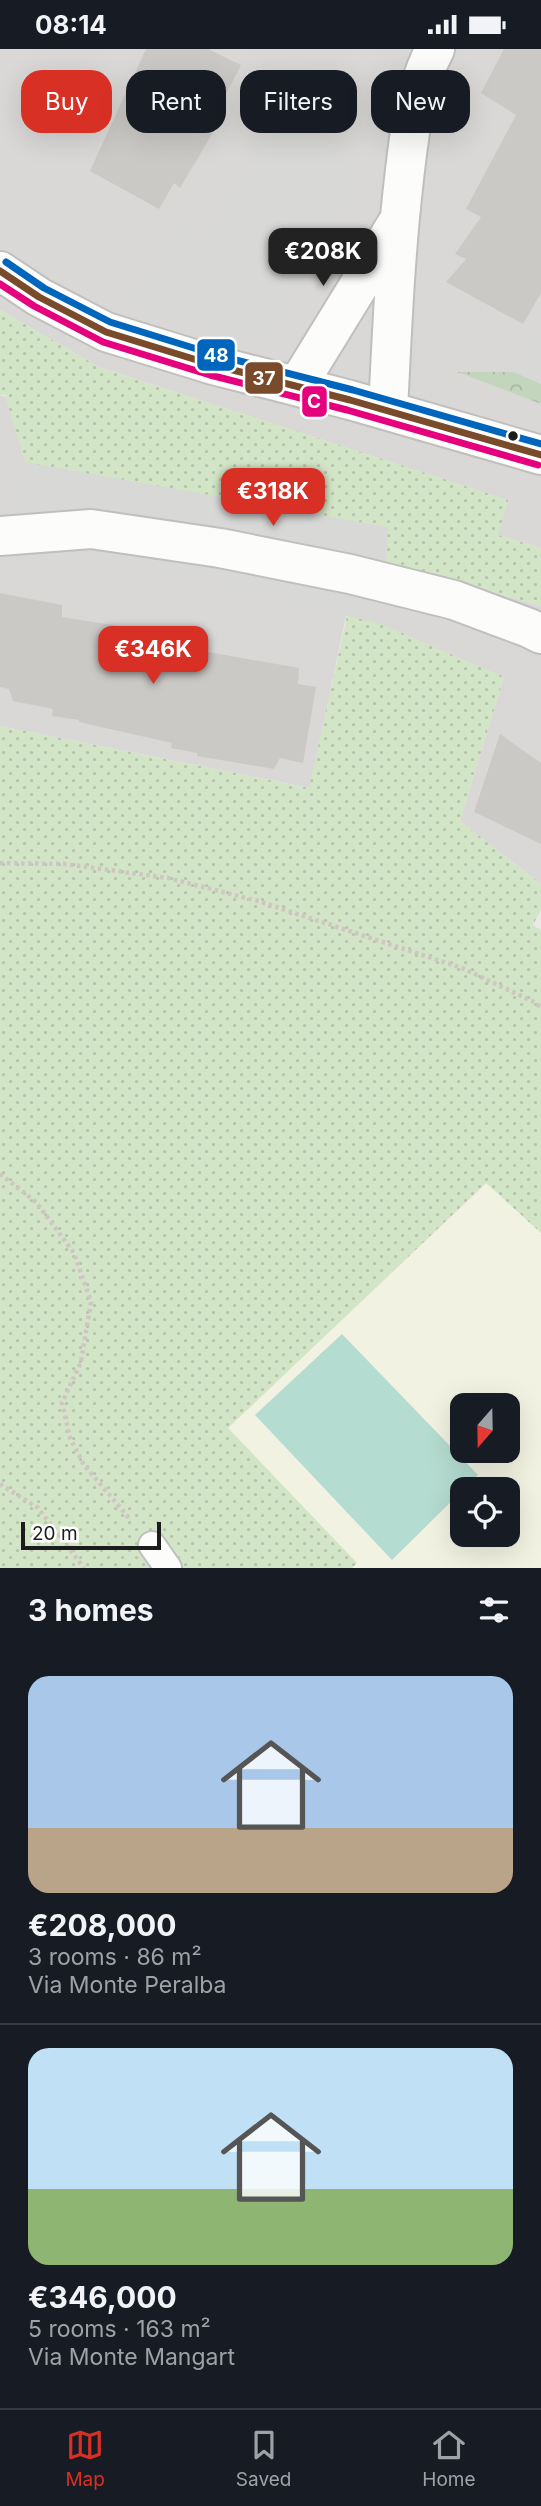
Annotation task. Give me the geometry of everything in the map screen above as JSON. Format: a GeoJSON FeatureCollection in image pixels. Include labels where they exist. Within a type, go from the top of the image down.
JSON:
{"type":"FeatureCollection","features":[{"type":"Feature","properties":{"kind":"street"},"geometry":{"type":"LineString","coordinates":[[388,410],[399,221],[410,134],[424,69],[435,49]]}},
{"type":"Feature","properties":{"kind":"street"},"geometry":{"type":"LineString","coordinates":[[297,386],[399,221]]}},
{"type":"Feature","properties":{"kind":"street"},"geometry":{"type":"LineString","coordinates":[[0,271],[39,297],[106,332],[212,365],[388,410],[541,455]]}},
{"type":"Feature","properties":{"kind":"street"},"geometry":{"type":"LineString","coordinates":[[0,536],[91,529],[220,548],[350,573],[454,600],[541,634]]}},
{"type":"Feature","properties":{"kind":"lane"},"geometry":{"type":"LineString","coordinates":[[152,1545],[167,1568]]}},
{"type":"Feature","properties":{"kind":"path"},"geometry":{"type":"LineString","coordinates":[[0,863],[65,864],[155,876],[258,901],[462,968],[541,1007]]}},
{"type":"Feature","properties":{"kind":"path"},"geometry":{"type":"LineString","coordinates":[[0,1174],[36,1202],[74,1253],[91,1301],[81,1362],[62,1403],[70,1439],[84,1465],[152,1545]]}},
{"type":"Feature","properties":{"kind":"path"},"geometry":{"type":"LineString","coordinates":[[0,1484],[38,1508],[84,1568]]}},
{"type":"Feature","properties":{"kind":"shaded area"},"geometry":{"type":"Polygon","coordinates":[[[0,49],[541,49],[541,384],[514,372],[460,373],[541,404],[541,548],[497,535],[507,500],[99,367],[0,310],[0,49]]]}},
{"type":"Feature","properties":{"kind":"shaded area"},"geometry":{"type":"Polygon","coordinates":[[[268,133],[303,133],[366,170],[266,345],[127,308],[174,221],[202,238],[268,133]]]}},
{"type":"Feature","properties":{"kind":"shaded area"},"geometry":{"type":"Polygon","coordinates":[[[536,331],[541,333],[541,384],[514,372],[536,331]]]}},
{"type":"Feature","properties":{"kind":"shaded area"},"geometry":{"type":"Polygon","coordinates":[[[0,395],[388,527],[387,561],[541,606],[541,884],[460,821],[504,677],[346,616],[310,788],[0,726],[0,395]]]}},
{"type":"Feature","properties":{"kind":"shaded area"},"geometry":{"type":"Polygon","coordinates":[[[25,462],[388,527],[381,624],[92,553],[13,567],[25,462]]]}},
{"type":"Feature","properties":{"kind":"shaded area"},"geometry":{"type":"Polygon","coordinates":[[[487,1183],[541,1233],[541,1568],[352,1568],[356,1563],[228,1428],[487,1183]]]}},
{"type":"Feature","properties":{"kind":"green space"},"geometry":{"type":"Polygon","coordinates":[[[0,310],[99,367],[508,500],[498,535],[541,548],[541,606],[386,561],[388,527],[25,462],[5,395],[0,395],[0,310]]]}},
{"type":"Feature","properties":{"kind":"green space"},"geometry":{"type":"Polygon","coordinates":[[[457,372],[514,372],[541,384],[541,404],[457,372]]]}},
{"type":"Feature","properties":{"kind":"green space"},"geometry":{"type":"Polygon","coordinates":[[[347,616],[381,624],[504,677],[460,821],[541,884],[541,910],[533,925],[541,930],[541,1233],[486,1183],[228,1428],[357,1563],[352,1568],[0,1568],[0,726],[309,788],[347,616]]]}},
{"type":"Feature","properties":{"kind":"green space"},"geometry":{"type":"Polygon","coordinates":[[[342,1334],[450,1446],[450,1463],[466,1463],[478,1475],[450,1477],[450,1503],[392,1560],[255,1415],[342,1334]]]}},
{"type":"Feature","properties":{"kind":"building"},"geometry":{"type":"Polygon","coordinates":[[[146,49],[208,49],[241,65],[226,94],[226,70],[136,70],[146,49]]]}},
{"type":"Feature","properties":{"kind":"building"},"geometry":{"type":"Polygon","coordinates":[[[504,49],[541,49],[541,293],[523,324],[446,282],[466,259],[455,254],[481,217],[466,209],[516,115],[481,93],[504,49]]]}},
{"type":"Feature","properties":{"kind":"building"},"geometry":{"type":"Polygon","coordinates":[[[126,93],[126,133],[213,133],[180,188],[174,183],[159,209],[90,171],[107,133],[112,133],[112,123],[126,93]]]}},
{"type":"Feature","properties":{"kind":"building"},"geometry":{"type":"Polygon","coordinates":[[[0,593],[62,605],[62,617],[181,636],[180,647],[299,668],[298,684],[316,687],[303,763],[280,758],[274,769],[197,756],[197,753],[171,748],[172,743],[52,716],[53,709],[13,701],[9,689],[0,687],[0,593]]]}},
{"type":"Feature","properties":{"kind":"building"},"geometry":{"type":"Polygon","coordinates":[[[500,734],[541,763],[541,844],[474,812],[500,734]]]}},
{"type":"Feature","properties":{"kind":"transit line","name":"48"},"geometry":{"type":"LineString","coordinates":[[6,262],[44,288],[110,322],[216,355],[353,390],[541,444]]}},
{"type":"Feature","properties":{"kind":"transit line","name":"37"},"geometry":{"type":"LineString","coordinates":[[0,271],[39,297],[106,332],[213,365],[350,400],[541,455]]}},
{"type":"Feature","properties":{"kind":"transit line","name":"C"},"geometry":{"type":"LineString","coordinates":[[0,284],[34,306],[103,342],[210,375],[347,410],[538,465]]}}]}
